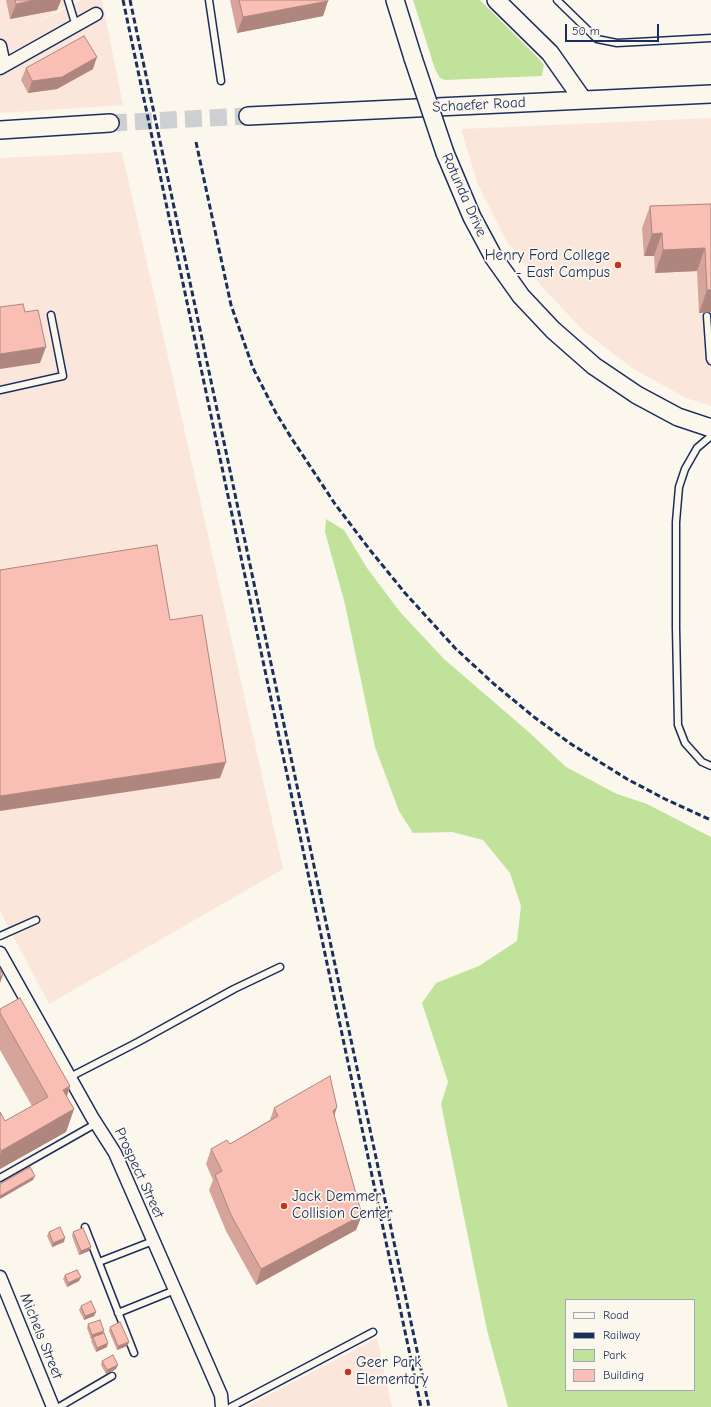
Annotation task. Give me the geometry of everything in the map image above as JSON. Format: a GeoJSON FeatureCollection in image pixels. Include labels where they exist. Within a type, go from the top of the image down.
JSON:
{"type":"FeatureCollection","features":[{"type":"Feature","properties":{"kind":"main road","name":"Rotunda Drive"},"geometry":{"type":"LineString","coordinates":[[395,0],[445,153],[472,217],[494,258],[521,296],[553,330],[594,366],[637,395],[678,417],[711,428]]}},
{"type":"Feature","properties":{"kind":"main road"},"geometry":{"type":"LineString","coordinates":[[496,0],[550,53],[583,100]]}},
{"type":"Feature","properties":{"kind":"main road","name":"Schaefer Road"},"geometry":{"type":"LineString","coordinates":[[248,116],[711,94]]}},
{"type":"Feature","properties":{"kind":"main road"},"geometry":{"type":"LineString","coordinates":[[0,130],[110,123]]}},
{"type":"Feature","properties":{"kind":"street"},"geometry":{"type":"LineString","coordinates":[[0,46],[2,66],[96,14]]}},
{"type":"Feature","properties":{"kind":"street","name":"Prospect Street"},"geometry":{"type":"LineString","coordinates":[[0,952],[21,998],[115,1153],[175,1290],[221,1401]]}},
{"type":"Feature","properties":{"kind":"street","name":"Michels Street"},"geometry":{"type":"LineString","coordinates":[[0,1277],[53,1407]]}},
{"type":"Feature","properties":{"kind":"lane"},"geometry":{"type":"LineString","coordinates":[[68,0],[76,26]]}},
{"type":"Feature","properties":{"kind":"lane"},"geometry":{"type":"LineString","coordinates":[[209,0],[221,81]]}},
{"type":"Feature","properties":{"kind":"lane"},"geometry":{"type":"LineString","coordinates":[[557,0],[597,39],[617,43],[711,38]]}},
{"type":"Feature","properties":{"kind":"lane"},"geometry":{"type":"LineString","coordinates":[[0,390],[63,376],[51,315]]}},
{"type":"Feature","properties":{"kind":"lane"},"geometry":{"type":"LineString","coordinates":[[707,316],[711,361]]}},
{"type":"Feature","properties":{"kind":"lane"},"geometry":{"type":"LineString","coordinates":[[711,436],[697,448],[685,469],[679,487],[676,522],[678,725],[684,743],[702,762],[711,766]]}},
{"type":"Feature","properties":{"kind":"lane"},"geometry":{"type":"LineString","coordinates":[[0,936],[36,920]]}},
{"type":"Feature","properties":{"kind":"lane"},"geometry":{"type":"LineString","coordinates":[[70,1077],[150,1036],[234,989],[280,967]]}},
{"type":"Feature","properties":{"kind":"lane"},"geometry":{"type":"LineString","coordinates":[[0,1178],[97,1123]]}},
{"type":"Feature","properties":{"kind":"lane"},"geometry":{"type":"LineString","coordinates":[[85,1227],[134,1353]]}},
{"type":"Feature","properties":{"kind":"lane"},"geometry":{"type":"LineString","coordinates":[[99,1262],[153,1241]]}},
{"type":"Feature","properties":{"kind":"lane"},"geometry":{"type":"LineString","coordinates":[[118,1313],[175,1290]]}},
{"type":"Feature","properties":{"kind":"lane"},"geometry":{"type":"LineString","coordinates":[[232,1407],[373,1332]]}},
{"type":"Feature","properties":{"kind":"lane"},"geometry":{"type":"LineString","coordinates":[[59,1407],[112,1376]]}},
{"type":"Feature","properties":{"kind":"shaded area"},"geometry":{"type":"Polygon","coordinates":[[[0,0],[77,0],[29,27],[82,0],[102,0],[123,105],[0,113],[0,0]]]}},
{"type":"Feature","properties":{"kind":"shaded area","name":"Henry Ford College - East Campus"},"geometry":{"type":"Polygon","coordinates":[[[711,118],[711,406],[686,398],[632,368],[584,331],[543,288],[507,242],[478,185],[461,129],[711,118]]]}},
{"type":"Feature","properties":{"kind":"shaded area"},"geometry":{"type":"Polygon","coordinates":[[[122,152],[283,869],[49,1004],[0,911],[0,158],[122,152]]]}},
{"type":"Feature","properties":{"kind":"shaded area","name":"Geer Park Elementary"},"geometry":{"type":"Polygon","coordinates":[[[377,1338],[392,1407],[246,1407],[377,1338]]]}},
{"type":"Feature","properties":{"kind":"green space"},"geometry":{"type":"Polygon","coordinates":[[[413,0],[480,0],[544,65],[542,76],[445,80],[440,78],[435,69],[413,0]]]}},
{"type":"Feature","properties":{"kind":"green space"},"geometry":{"type":"Polygon","coordinates":[[[326,519],[344,530],[367,568],[400,612],[444,659],[531,734],[566,767],[617,794],[647,804],[711,837],[711,1407],[508,1407],[487,1330],[441,1104],[448,1082],[422,1003],[436,983],[479,966],[517,941],[521,906],[510,873],[483,840],[452,832],[413,833],[399,811],[375,747],[345,604],[325,532],[326,519]]]}},
{"type":"Feature","properties":{"kind":"building"},"geometry":{"type":"Polygon","coordinates":[[[15,0],[35,0],[16,4],[15,0]]]}},
{"type":"Feature","properties":{"kind":"building"},"geometry":{"type":"Polygon","coordinates":[[[239,0],[328,0],[328,1],[243,17],[239,0]]]}},
{"type":"Feature","properties":{"kind":"building"},"geometry":{"type":"Polygon","coordinates":[[[84,36],[97,57],[62,77],[32,81],[26,68],[84,36]]]}},
{"type":"Feature","properties":{"kind":"building"},"geometry":{"type":"Polygon","coordinates":[[[711,204],[711,290],[707,290],[705,248],[663,250],[662,233],[652,234],[650,206],[711,204]]]}},
{"type":"Feature","properties":{"kind":"building"},"geometry":{"type":"Polygon","coordinates":[[[23,304],[25,312],[38,310],[46,347],[0,354],[0,307],[23,304]]]}},
{"type":"Feature","properties":{"kind":"building"},"geometry":{"type":"Polygon","coordinates":[[[157,545],[170,620],[202,615],[226,762],[0,796],[0,570],[157,545]]]}},
{"type":"Feature","properties":{"kind":"building"},"geometry":{"type":"Polygon","coordinates":[[[0,969],[3,975],[0,977],[0,969]]]}},
{"type":"Feature","properties":{"kind":"building"},"geometry":{"type":"Polygon","coordinates":[[[20,998],[70,1086],[63,1090],[74,1109],[1,1151],[0,1112],[5,1121],[48,1097],[0,1013],[0,1009],[20,998]]]}},
{"type":"Feature","properties":{"kind":"building"},"geometry":{"type":"Polygon","coordinates":[[[330,1076],[337,1107],[333,1111],[362,1215],[261,1269],[231,1215],[215,1175],[222,1171],[211,1149],[227,1140],[230,1144],[278,1116],[274,1108],[330,1076]]]}},
{"type":"Feature","properties":{"kind":"building"},"geometry":{"type":"Polygon","coordinates":[[[30,1167],[35,1176],[0,1196],[0,1184],[30,1167]]]}},
{"type":"Feature","properties":{"kind":"building"},"geometry":{"type":"Polygon","coordinates":[[[60,1227],[65,1238],[53,1243],[49,1232],[60,1227]]]}},
{"type":"Feature","properties":{"kind":"building"},"geometry":{"type":"Polygon","coordinates":[[[83,1228],[91,1247],[81,1251],[73,1232],[83,1228]]]}},
{"type":"Feature","properties":{"kind":"building"},"geometry":{"type":"Polygon","coordinates":[[[77,1270],[81,1277],[68,1283],[65,1275],[77,1270]]]}},
{"type":"Feature","properties":{"kind":"building"},"geometry":{"type":"Polygon","coordinates":[[[91,1301],[96,1312],[85,1316],[81,1306],[91,1301]]]}},
{"type":"Feature","properties":{"kind":"building"},"geometry":{"type":"Polygon","coordinates":[[[100,1320],[104,1331],[92,1335],[88,1324],[100,1320]]]}},
{"type":"Feature","properties":{"kind":"building"},"geometry":{"type":"Polygon","coordinates":[[[120,1322],[129,1342],[118,1346],[110,1327],[120,1322]]]}},
{"type":"Feature","properties":{"kind":"building"},"geometry":{"type":"Polygon","coordinates":[[[104,1333],[108,1343],[97,1348],[93,1337],[104,1333]]]}},
{"type":"Feature","properties":{"kind":"building"},"geometry":{"type":"Polygon","coordinates":[[[113,1355],[118,1365],[107,1370],[102,1361],[113,1355]]]}},
{"type":"Feature","properties":{"kind":"tunnel"},"geometry":{"type":"LineString","coordinates":[[110,123],[248,116]]}},
{"type":"Feature","properties":{"kind":"railway"},"geometry":{"type":"LineString","coordinates":[[123,0],[421,1407]]}},
{"type":"Feature","properties":{"kind":"railway"},"geometry":{"type":"LineString","coordinates":[[130,0],[429,1407]]}},
{"type":"Feature","properties":{"kind":"railway"},"geometry":{"type":"LineString","coordinates":[[196,142],[231,305],[253,368],[276,413],[335,504],[405,593],[455,648],[494,684],[534,717],[571,744],[627,779],[665,799],[711,820]]}},
{"type":"Feature","properties":{"kind":"place","name":"Henry Ford College - East Campus"},"geometry":{"type":"Point","coordinates":[618,265]}},
{"type":"Feature","properties":{"kind":"place","name":"Jack Demmer Collision Center"},"geometry":{"type":"Point","coordinates":[284,1206]}},
{"type":"Feature","properties":{"kind":"place","name":"Geer Park Elementary"},"geometry":{"type":"Point","coordinates":[348,1372]}}]}
